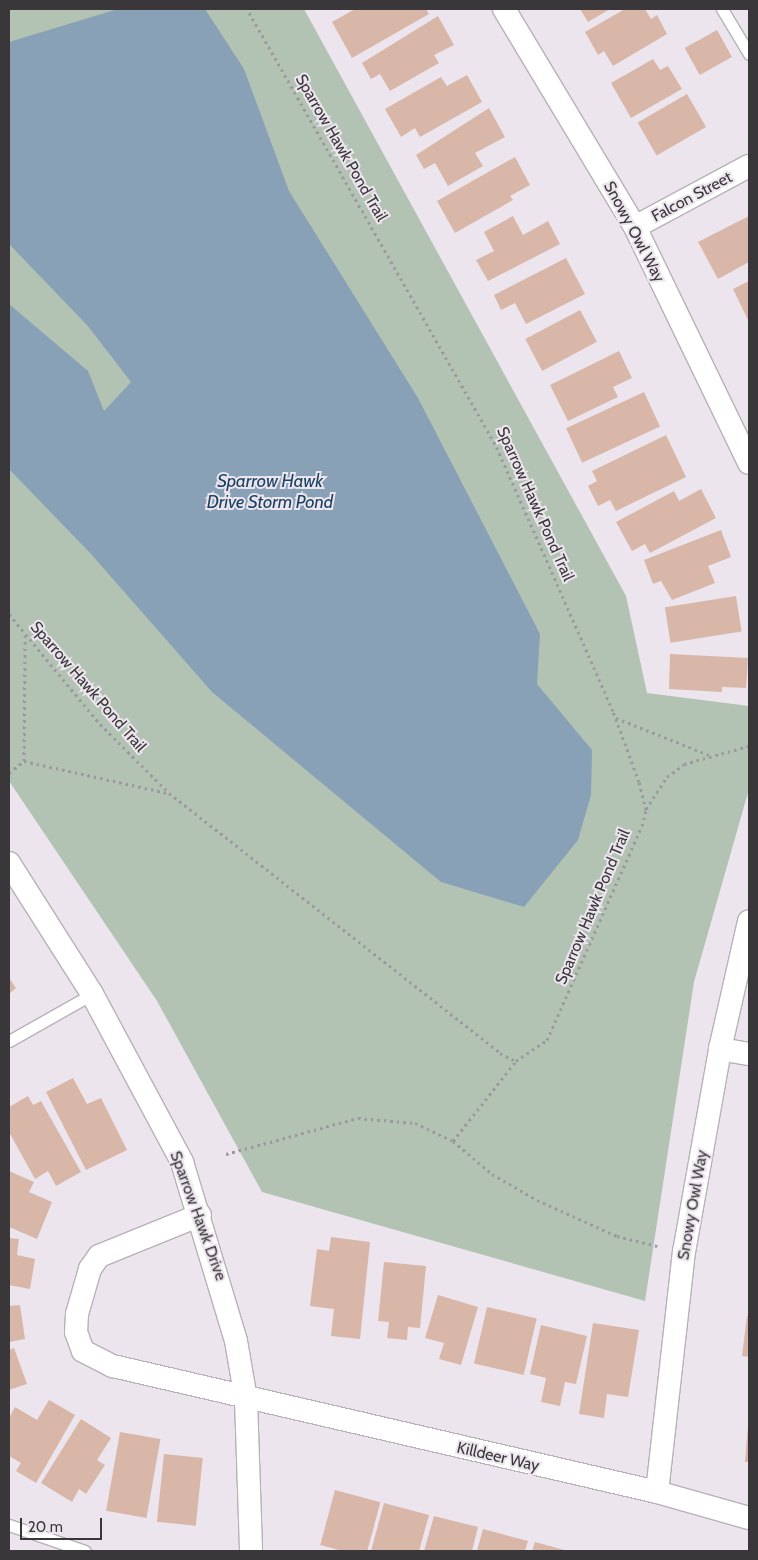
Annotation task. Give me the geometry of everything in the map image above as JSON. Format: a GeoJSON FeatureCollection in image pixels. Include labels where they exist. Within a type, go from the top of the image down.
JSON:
{"type":"FeatureCollection","features":[{"type":"Feature","properties":{"kind":"street","name":"Snowy Owl Way"},"geometry":{"type":"LineString","coordinates":[[504,9],[635,227],[749,463]]}},
{"type":"Feature","properties":{"kind":"street","name":"Falcon Street"},"geometry":{"type":"LineString","coordinates":[[635,227],[749,166]]}},
{"type":"Feature","properties":{"kind":"street","name":"Sparrow Hawk Drive"},"geometry":{"type":"LineString","coordinates":[[9,862],[92,994],[182,1162],[223,1285],[246,1399],[251,1551]]}},
{"type":"Feature","properties":{"kind":"street","name":"Snowy Owl Way"},"geometry":{"type":"LineString","coordinates":[[657,1492],[684,1252],[720,1049],[749,921]]}},
{"type":"Feature","properties":{"kind":"street"},"geometry":{"type":"LineString","coordinates":[[720,1049],[749,1054]]}},
{"type":"Feature","properties":{"kind":"street","name":"Killdeer Way"},"geometry":{"type":"LineString","coordinates":[[200,1215],[99,1256],[83,1290],[76,1332],[84,1351],[93,1359],[246,1399],[657,1492],[749,1518]]}},
{"type":"Feature","properties":{"kind":"lane"},"geometry":{"type":"LineString","coordinates":[[722,9],[749,54]]}},
{"type":"Feature","properties":{"kind":"lane"},"geometry":{"type":"LineString","coordinates":[[9,1041],[92,994]]}},
{"type":"Feature","properties":{"kind":"lane"},"geometry":{"type":"LineString","coordinates":[[9,1526],[54,1547],[85,1551]]}},
{"type":"Feature","properties":{"kind":"path","name":"Sparrow Hawk Pond Trail"},"geometry":{"type":"LineString","coordinates":[[9,614],[100,724],[169,793],[516,1061],[541,1046],[557,1022],[632,853],[646,810],[616,718],[495,444],[247,9]]}},
{"type":"Feature","properties":{"kind":"path"},"geometry":{"type":"LineString","coordinates":[[24,761],[25,635]]}},
{"type":"Feature","properties":{"kind":"path"},"geometry":{"type":"LineString","coordinates":[[616,718],[710,756]]}},
{"type":"Feature","properties":{"kind":"path"},"geometry":{"type":"LineString","coordinates":[[646,810],[667,777],[684,764],[749,746]]}},
{"type":"Feature","properties":{"kind":"path"},"geometry":{"type":"LineString","coordinates":[[9,772],[24,761],[169,793]]}},
{"type":"Feature","properties":{"kind":"path"},"geometry":{"type":"LineString","coordinates":[[453,1141],[516,1061]]}},
{"type":"Feature","properties":{"kind":"path"},"geometry":{"type":"LineString","coordinates":[[226,1154],[358,1118],[415,1123],[453,1141],[492,1174],[580,1221],[684,1252]]}},
{"type":"Feature","properties":{"kind":"green space"},"geometry":{"type":"Polygon","coordinates":[[[9,9],[304,9],[626,596],[647,693],[749,706],[749,789],[694,982],[645,1301],[262,1192],[157,1001],[9,781],[9,9]]]}},
{"type":"Feature","properties":{"kind":"water","name":"Sparrow Hawk Drive Storm Pond"},"geometry":{"type":"Polygon","coordinates":[[[118,9],[205,9],[244,69],[289,191],[418,398],[540,634],[537,684],[592,750],[591,795],[578,840],[524,907],[441,882],[212,692],[91,554],[9,469],[9,304],[88,371],[104,411],[131,382],[87,325],[9,244],[9,42],[118,9]]]}},
{"type":"Feature","properties":{"kind":"building"},"geometry":{"type":"Polygon","coordinates":[[[355,9],[426,9],[429,14],[352,58],[332,22],[355,9]]]}},
{"type":"Feature","properties":{"kind":"building"},"geometry":{"type":"Polygon","coordinates":[[[580,9],[610,9],[588,22],[580,9]]]}},
{"type":"Feature","properties":{"kind":"building"},"geometry":{"type":"Polygon","coordinates":[[[625,9],[645,9],[651,19],[657,15],[667,34],[613,66],[604,51],[598,55],[585,32],[625,9]]]}},
{"type":"Feature","properties":{"kind":"building"},"geometry":{"type":"Polygon","coordinates":[[[438,16],[454,45],[434,55],[439,63],[390,91],[380,74],[371,79],[362,63],[438,16]]]}},
{"type":"Feature","properties":{"kind":"building"},"geometry":{"type":"Polygon","coordinates":[[[717,30],[732,57],[700,75],[685,48],[717,30]]]}},
{"type":"Feature","properties":{"kind":"building"},"geometry":{"type":"Polygon","coordinates":[[[653,59],[660,70],[668,66],[682,89],[631,118],[611,83],[653,59]]]}},
{"type":"Feature","properties":{"kind":"building"},"geometry":{"type":"Polygon","coordinates":[[[467,75],[482,102],[420,137],[415,128],[401,137],[385,109],[441,77],[447,86],[467,75]]]}},
{"type":"Feature","properties":{"kind":"building"},"geometry":{"type":"Polygon","coordinates":[[[687,94],[706,127],[657,155],[638,122],[687,94]]]}},
{"type":"Feature","properties":{"kind":"building"},"geometry":{"type":"Polygon","coordinates":[[[489,108],[505,137],[475,153],[483,166],[448,186],[435,163],[424,169],[416,155],[489,108]]]}},
{"type":"Feature","properties":{"kind":"building"},"geometry":{"type":"Polygon","coordinates":[[[515,157],[530,185],[510,196],[513,200],[455,233],[437,201],[515,157]]]}},
{"type":"Feature","properties":{"kind":"building"},"geometry":{"type":"Polygon","coordinates":[[[513,216],[523,235],[548,221],[560,244],[488,281],[476,260],[494,251],[484,232],[513,216]]]}},
{"type":"Feature","properties":{"kind":"building"},"geometry":{"type":"Polygon","coordinates":[[[749,216],[749,262],[718,279],[698,242],[749,216]]]}},
{"type":"Feature","properties":{"kind":"building"},"geometry":{"type":"Polygon","coordinates":[[[566,258],[585,294],[526,324],[515,303],[501,310],[494,295],[566,258]]]}},
{"type":"Feature","properties":{"kind":"building"},"geometry":{"type":"Polygon","coordinates":[[[749,281],[749,322],[733,289],[749,281]]]}},
{"type":"Feature","properties":{"kind":"building"},"geometry":{"type":"Polygon","coordinates":[[[580,310],[597,342],[542,371],[525,339],[580,310]]]}},
{"type":"Feature","properties":{"kind":"building"},"geometry":{"type":"Polygon","coordinates":[[[619,351],[632,378],[613,387],[618,397],[568,421],[550,385],[619,351]]]}},
{"type":"Feature","properties":{"kind":"building"},"geometry":{"type":"Polygon","coordinates":[[[644,392],[660,426],[582,463],[566,428],[644,392]]]}},
{"type":"Feature","properties":{"kind":"building"},"geometry":{"type":"Polygon","coordinates":[[[666,435],[686,477],[616,511],[610,500],[598,506],[588,486],[597,481],[592,471],[666,435]]]}},
{"type":"Feature","properties":{"kind":"building"},"geometry":{"type":"Polygon","coordinates":[[[701,489],[716,518],[650,553],[645,544],[632,551],[616,522],[674,491],[679,501],[701,489]]]}},
{"type":"Feature","properties":{"kind":"building"},"geometry":{"type":"Polygon","coordinates":[[[721,530],[731,557],[708,566],[715,583],[672,600],[661,581],[653,584],[644,560],[721,530]]]}},
{"type":"Feature","properties":{"kind":"building"},"geometry":{"type":"Polygon","coordinates":[[[736,596],[742,632],[671,643],[665,607],[736,596]]]}},
{"type":"Feature","properties":{"kind":"building"},"geometry":{"type":"Polygon","coordinates":[[[670,654],[748,658],[746,688],[722,687],[722,692],[669,689],[670,654]]]}},
{"type":"Feature","properties":{"kind":"building"},"geometry":{"type":"Polygon","coordinates":[[[9,978],[16,988],[9,994],[9,978]]]}},
{"type":"Feature","properties":{"kind":"building"},"geometry":{"type":"Polygon","coordinates":[[[73,1078],[87,1104],[101,1098],[127,1150],[86,1170],[46,1092],[73,1078]]]}},
{"type":"Feature","properties":{"kind":"building"},"geometry":{"type":"Polygon","coordinates":[[[28,1096],[33,1105],[41,1101],[81,1172],[56,1186],[48,1171],[35,1179],[9,1132],[9,1107],[28,1096]]]}},
{"type":"Feature","properties":{"kind":"building"},"geometry":{"type":"Polygon","coordinates":[[[9,1171],[34,1182],[29,1192],[52,1202],[37,1239],[9,1227],[9,1171]]]}},
{"type":"Feature","properties":{"kind":"building"},"geometry":{"type":"Polygon","coordinates":[[[331,1237],[370,1242],[360,1339],[331,1336],[334,1309],[310,1306],[317,1249],[329,1251],[331,1237]]]}},
{"type":"Feature","properties":{"kind":"building"},"geometry":{"type":"Polygon","coordinates":[[[9,1238],[19,1239],[17,1255],[35,1259],[30,1289],[9,1285],[9,1238]]]}},
{"type":"Feature","properties":{"kind":"building"},"geometry":{"type":"Polygon","coordinates":[[[384,1262],[426,1266],[420,1328],[408,1327],[407,1340],[387,1338],[389,1322],[378,1321],[384,1262]]]}},
{"type":"Feature","properties":{"kind":"building"},"geometry":{"type":"Polygon","coordinates":[[[438,1295],[478,1307],[461,1365],[439,1359],[444,1343],[425,1338],[438,1295]]]}},
{"type":"Feature","properties":{"kind":"building"},"geometry":{"type":"Polygon","coordinates":[[[20,1305],[25,1339],[9,1342],[9,1306],[20,1305]]]}},
{"type":"Feature","properties":{"kind":"building"},"geometry":{"type":"Polygon","coordinates":[[[487,1307],[537,1318],[524,1375],[474,1364],[487,1307]]]}},
{"type":"Feature","properties":{"kind":"building"},"geometry":{"type":"Polygon","coordinates":[[[747,1316],[749,1316],[749,1357],[742,1356],[747,1316]]]}},
{"type":"Feature","properties":{"kind":"building"},"geometry":{"type":"Polygon","coordinates":[[[593,1323],[639,1330],[628,1397],[607,1394],[604,1418],[579,1414],[593,1323]]]}},
{"type":"Feature","properties":{"kind":"building"},"geometry":{"type":"Polygon","coordinates":[[[541,1325],[587,1336],[576,1384],[565,1382],[560,1406],[541,1402],[546,1378],[530,1374],[541,1325]]]}},
{"type":"Feature","properties":{"kind":"building"},"geometry":{"type":"Polygon","coordinates":[[[14,1348],[27,1384],[9,1390],[9,1350],[14,1348]]]}},
{"type":"Feature","properties":{"kind":"building"},"geometry":{"type":"Polygon","coordinates":[[[49,1400],[75,1415],[36,1483],[16,1471],[21,1463],[9,1456],[9,1418],[15,1407],[37,1420],[49,1400]]]}},
{"type":"Feature","properties":{"kind":"building"},"geometry":{"type":"Polygon","coordinates":[[[81,1419],[111,1438],[97,1460],[105,1465],[86,1494],[79,1489],[72,1502],[41,1483],[81,1419]]]}},
{"type":"Feature","properties":{"kind":"building"},"geometry":{"type":"Polygon","coordinates":[[[748,1425],[749,1462],[745,1462],[748,1425]]]}},
{"type":"Feature","properties":{"kind":"building"},"geometry":{"type":"Polygon","coordinates":[[[120,1432],[160,1439],[146,1518],[106,1511],[120,1432]]]}},
{"type":"Feature","properties":{"kind":"building"},"geometry":{"type":"Polygon","coordinates":[[[164,1454],[203,1458],[196,1526],[157,1522],[164,1454]]]}},
{"type":"Feature","properties":{"kind":"building"},"geometry":{"type":"Polygon","coordinates":[[[335,1490],[380,1502],[367,1551],[342,1551],[320,1545],[335,1490]]]}},
{"type":"Feature","properties":{"kind":"building"},"geometry":{"type":"Polygon","coordinates":[[[384,1503],[429,1515],[419,1551],[371,1551],[384,1503]]]}},
{"type":"Feature","properties":{"kind":"building"},"geometry":{"type":"Polygon","coordinates":[[[434,1516],[478,1527],[472,1551],[424,1551],[434,1516]]]}},
{"type":"Feature","properties":{"kind":"building"},"geometry":{"type":"Polygon","coordinates":[[[483,1529],[528,1541],[525,1551],[477,1551],[483,1529]]]}},
{"type":"Feature","properties":{"kind":"building"},"geometry":{"type":"Polygon","coordinates":[[[535,1542],[568,1551],[532,1551],[535,1542]]]}}]}
